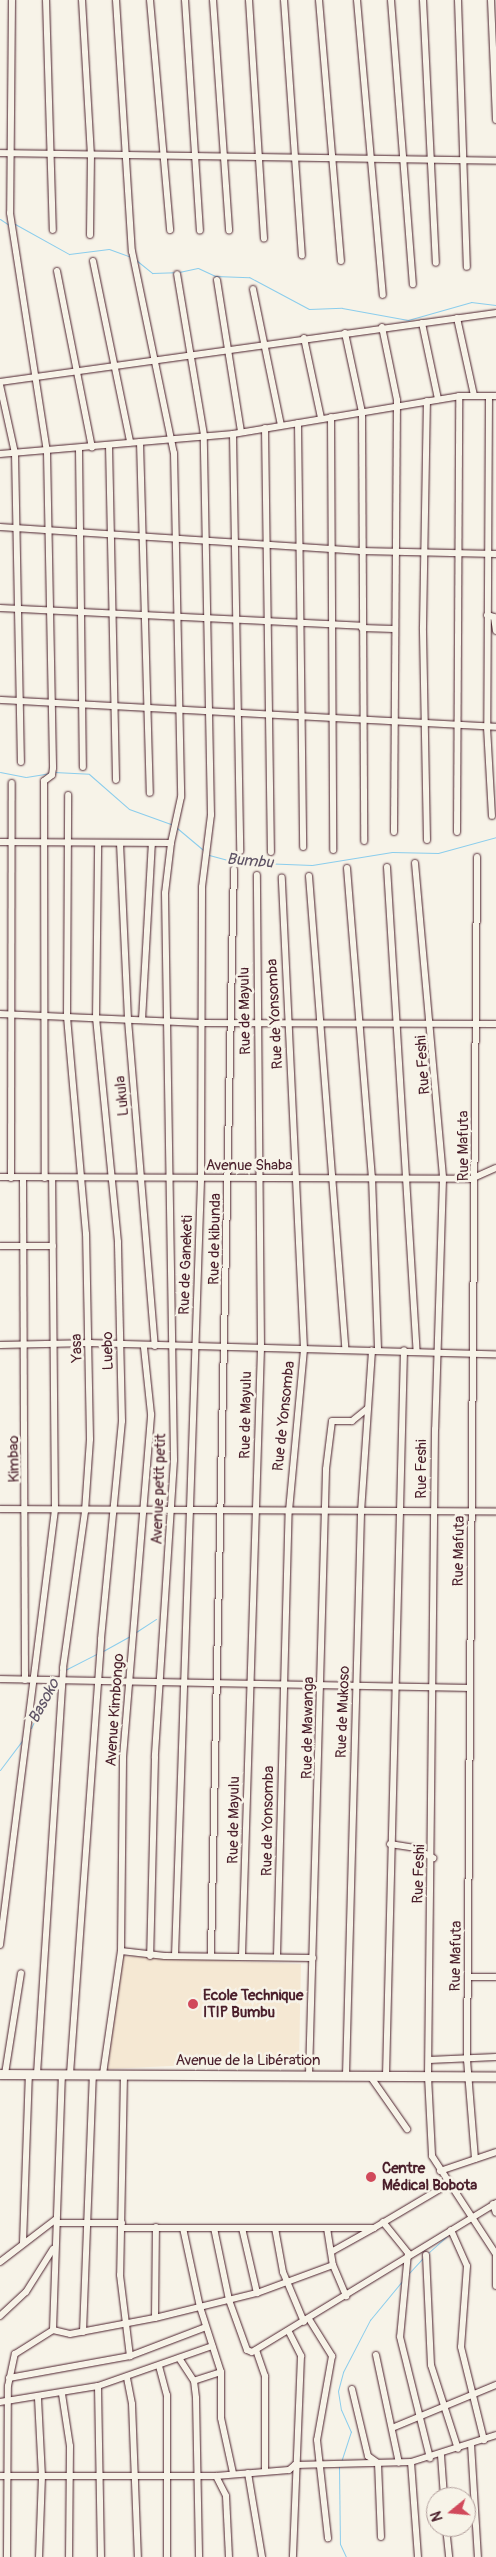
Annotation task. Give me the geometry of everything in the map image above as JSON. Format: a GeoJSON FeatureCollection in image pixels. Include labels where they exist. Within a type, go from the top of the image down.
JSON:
{"type":"FeatureCollection","features":[{"type":"Feature","properties":{"kind":"highway","name":"Avenue de la Libération"},"geometry":{"type":"LineString","coordinates":[[3,2074],[496,2077]]}},
{"type":"Feature","properties":{"kind":"street"},"geometry":{"type":"LineString","coordinates":[[0,1945],[37,1679],[55,1508],[55,1344],[43,1016],[44,781],[53,770],[47,452],[39,377],[10,213],[12,0]]}},
{"type":"Feature","properties":{"kind":"street"},"geometry":{"type":"LineString","coordinates":[[46,0],[53,230]]}},
{"type":"Feature","properties":{"kind":"street"},"geometry":{"type":"LineString","coordinates":[[82,0],[91,154],[90,235]]}},
{"type":"Feature","properties":{"kind":"street","name":"Avenue petit petit"},"geometry":{"type":"LineString","coordinates":[[116,0],[133,262],[170,439],[175,540],[178,820],[171,843],[165,893],[174,1347],[172,1512],[160,1684],[150,1956]]}},
{"type":"Feature","properties":{"kind":"street"},"geometry":{"type":"LineString","coordinates":[[150,0],[170,230]]}},
{"type":"Feature","properties":{"kind":"street"},"geometry":{"type":"LineString","coordinates":[[185,0],[200,231]]}},
{"type":"Feature","properties":{"kind":"street"},"geometry":{"type":"LineString","coordinates":[[213,0],[229,230]]}},
{"type":"Feature","properties":{"kind":"street"},"geometry":{"type":"LineString","coordinates":[[249,0],[261,160],[264,239]]}},
{"type":"Feature","properties":{"kind":"street"},"geometry":{"type":"LineString","coordinates":[[284,0],[297,160],[302,255]]}},
{"type":"Feature","properties":{"kind":"street"},"geometry":{"type":"LineString","coordinates":[[318,0],[334,160],[341,261]]}},
{"type":"Feature","properties":{"kind":"street"},"geometry":{"type":"LineString","coordinates":[[357,0],[373,161],[383,296]]}},
{"type":"Feature","properties":{"kind":"street"},"geometry":{"type":"LineString","coordinates":[[391,0],[406,160],[413,284]]}},
{"type":"Feature","properties":{"kind":"street"},"geometry":{"type":"LineString","coordinates":[[424,0],[436,263]]}},
{"type":"Feature","properties":{"kind":"street"},"geometry":{"type":"LineString","coordinates":[[458,0],[461,161],[467,267]]}},
{"type":"Feature","properties":{"kind":"street"},"geometry":{"type":"LineString","coordinates":[[491,0],[496,120]]}},
{"type":"Feature","properties":{"kind":"street"},"geometry":{"type":"LineString","coordinates":[[0,153],[164,156],[225,160],[496,161]]}},
{"type":"Feature","properties":{"kind":"street"},"geometry":{"type":"LineString","coordinates":[[93,261],[130,442]]}},
{"type":"Feature","properties":{"kind":"street"},"geometry":{"type":"LineString","coordinates":[[57,271],[79,372],[92,448]]}},
{"type":"Feature","properties":{"kind":"street","name":"Rue de Ganeketi"},"geometry":{"type":"LineString","coordinates":[[175,1956],[201,1179],[204,854],[211,815],[204,435],[176,274]]}},
{"type":"Feature","properties":{"kind":"street"},"geometry":{"type":"LineString","coordinates":[[217,280],[230,351],[241,432]]}},
{"type":"Feature","properties":{"kind":"street"},"geometry":{"type":"LineString","coordinates":[[253,289],[281,425]]}},
{"type":"Feature","properties":{"kind":"street"},"geometry":{"type":"LineString","coordinates":[[22,762],[19,528],[16,453],[0,384],[39,377],[266,347],[304,338],[496,313]]}},
{"type":"Feature","properties":{"kind":"street"},"geometry":{"type":"LineString","coordinates":[[457,318],[474,395]]}},
{"type":"Feature","properties":{"kind":"street"},"geometry":{"type":"LineString","coordinates":[[422,323],[438,399]]}},
{"type":"Feature","properties":{"kind":"street"},"geometry":{"type":"LineString","coordinates":[[382,327],[397,406],[393,722],[394,832]]}},
{"type":"Feature","properties":{"kind":"street"},"geometry":{"type":"LineString","coordinates":[[345,333],[362,412],[361,552],[364,841]]}},
{"type":"Feature","properties":{"kind":"street"},"geometry":{"type":"LineString","coordinates":[[304,338],[320,418]]}},
{"type":"Feature","properties":{"kind":"street"},"geometry":{"type":"LineString","coordinates":[[0,454],[47,452],[130,442],[233,434],[438,399],[474,395],[492,396],[493,520],[487,554],[487,727],[492,816]]}},
{"type":"Feature","properties":{"kind":"street"},"geometry":{"type":"LineString","coordinates":[[457,832],[455,726],[459,396]]}},
{"type":"Feature","properties":{"kind":"street"},"geometry":{"type":"LineString","coordinates":[[427,401],[424,725],[427,840]]}},
{"type":"Feature","properties":{"kind":"street"},"geometry":{"type":"LineString","coordinates":[[330,417],[333,850]]}},
{"type":"Feature","properties":{"kind":"street"},"geometry":{"type":"LineString","coordinates":[[298,423],[303,847]]}},
{"type":"Feature","properties":{"kind":"street"},"geometry":{"type":"LineString","coordinates":[[265,428],[269,544],[271,852]]}},
{"type":"Feature","properties":{"kind":"street"},"geometry":{"type":"LineString","coordinates":[[233,434],[238,620],[240,851]]}},
{"type":"Feature","properties":{"kind":"street"},"geometry":{"type":"LineString","coordinates":[[140,442],[145,708],[150,793]]}},
{"type":"Feature","properties":{"kind":"street"},"geometry":{"type":"LineString","coordinates":[[109,445],[116,780]]}},
{"type":"Feature","properties":{"kind":"street"},"geometry":{"type":"LineString","coordinates":[[80,449],[80,534],[84,613],[83,767]]}},
{"type":"Feature","properties":{"kind":"street"},"geometry":{"type":"LineString","coordinates":[[0,527],[111,537],[299,545],[361,552],[396,550],[496,554]]}},
{"type":"Feature","properties":{"kind":"street"},"geometry":{"type":"LineString","coordinates":[[0,608],[394,628]]}},
{"type":"Feature","properties":{"kind":"street"},"geometry":{"type":"LineString","coordinates":[[487,615],[494,618],[496,631]]}},
{"type":"Feature","properties":{"kind":"street"},"geometry":{"type":"LineString","coordinates":[[0,700],[177,708],[424,725],[496,727]]}},
{"type":"Feature","properties":{"kind":"street"},"geometry":{"type":"LineString","coordinates":[[11,1178],[9,842],[12,783]]}},
{"type":"Feature","properties":{"kind":"street"},"geometry":{"type":"LineString","coordinates":[[67,1018],[68,795]]}},
{"type":"Feature","properties":{"kind":"street"},"geometry":{"type":"LineString","coordinates":[[0,842],[171,843]]}},
{"type":"Feature","properties":{"kind":"street","name":"Luebo"},"geometry":{"type":"LineString","coordinates":[[53,2330],[54,2248],[66,2074],[112,1510],[122,1421],[112,1178],[96,1019],[98,843]]}},
{"type":"Feature","properties":{"kind":"street","name":"Lukula"},"geometry":{"type":"LineString","coordinates":[[120,843],[128,1020],[155,1346]]}},
{"type":"Feature","properties":{"kind":"street"},"geometry":{"type":"LineString","coordinates":[[142,1020],[152,843]]}},
{"type":"Feature","properties":{"kind":"street","name":"Rue Mafuta"},"geometry":{"type":"LineString","coordinates":[[475,2159],[467,2060],[469,1688],[476,1177],[477,857]]}},
{"type":"Feature","properties":{"kind":"street","name":"Rue Feshi"},"geometry":{"type":"LineString","coordinates":[[415,863],[432,1025],[443,1179],[434,1511],[435,1687],[428,2076],[432,2160],[440,2171]]}},
{"type":"Feature","properties":{"kind":"street"},"geometry":{"type":"LineString","coordinates":[[386,867],[408,1178],[417,1351]]}},
{"type":"Feature","properties":{"kind":"street","name":"Rue de Mukoso"},"geometry":{"type":"LineString","coordinates":[[346,2076],[361,1512],[367,1409],[375,1350],[372,1178],[358,1024],[347,868]]}},
{"type":"Feature","properties":{"kind":"street","name":"Rue de kibunda"},"geometry":{"type":"LineString","coordinates":[[211,1955],[230,1178],[234,869]]}},
{"type":"Feature","properties":{"kind":"street","name":"Rue de Mayulu"},"geometry":{"type":"LineString","coordinates":[[242,1956],[257,1510],[260,1348],[261,1179],[256,1022],[257,875]]}},
{"type":"Feature","properties":{"kind":"street"},"geometry":{"type":"LineString","coordinates":[[309,876],[317,1023],[333,1178],[345,1349]]}},
{"type":"Feature","properties":{"kind":"street","name":"Rue de Yonsomba"},"geometry":{"type":"LineString","coordinates":[[277,1956],[289,1511],[304,1349],[298,1178],[287,1023],[282,878]]}},
{"type":"Feature","properties":{"kind":"street"},"geometry":{"type":"LineString","coordinates":[[0,1014],[201,1023],[256,1022],[477,1026],[496,1024]]}},
{"type":"Feature","properties":{"kind":"street","name":"Yasa"},"geometry":{"type":"LineString","coordinates":[[23,2244],[59,1680],[85,1511],[90,1343],[80,1178],[67,1018]]}},
{"type":"Feature","properties":{"kind":"street","name":"Avenue Shaba"},"geometry":{"type":"LineString","coordinates":[[0,1177],[443,1179],[476,1177],[496,1168]]}},
{"type":"Feature","properties":{"kind":"street","name":"Kimbao"},"geometry":{"type":"LineString","coordinates":[[23,1178],[21,1246],[27,1509],[25,1680]]}},
{"type":"Feature","properties":{"kind":"street"},"geometry":{"type":"LineString","coordinates":[[0,1246],[52,1246]]}},
{"type":"Feature","properties":{"kind":"street"},"geometry":{"type":"LineString","coordinates":[[0,1345],[90,1343],[144,1347],[404,1350],[496,1354]]}},
{"type":"Feature","properties":{"kind":"street","name":"Avenue Kimbongo"},"geometry":{"type":"LineString","coordinates":[[103,2074],[121,1951],[121,1814],[129,1684],[151,1414],[144,1347]]}},
{"type":"Feature","properties":{"kind":"street"},"geometry":{"type":"LineString","coordinates":[[386,2076],[390,1830],[404,1350]]}},
{"type":"Feature","properties":{"kind":"street","name":"Rue de Mawanga"},"geometry":{"type":"LineString","coordinates":[[309,2075],[321,1687],[324,1511],[331,1423],[352,1421],[367,1409]]}},
{"type":"Feature","properties":{"kind":"street"},"geometry":{"type":"LineString","coordinates":[[0,1509],[55,1508],[85,1511],[172,1512],[257,1510],[496,1512]]}},
{"type":"Feature","properties":{"kind":"street"},"geometry":{"type":"LineString","coordinates":[[0,1680],[37,1679],[183,1686],[218,1684],[469,1688]]}},
{"type":"Feature","properties":{"kind":"street"},"geometry":{"type":"LineString","coordinates":[[390,1844],[415,1848],[432,1860]]}},
{"type":"Feature","properties":{"kind":"street"},"geometry":{"type":"LineString","coordinates":[[121,1951],[150,1956],[211,1955],[313,1958]]}},
{"type":"Feature","properties":{"kind":"street"},"geometry":{"type":"LineString","coordinates":[[3,2074],[22,1973]]}},
{"type":"Feature","properties":{"kind":"street"},"geometry":{"type":"LineString","coordinates":[[468,1977],[496,1977]]}},
{"type":"Feature","properties":{"kind":"street"},"geometry":{"type":"LineString","coordinates":[[429,2060],[467,2060],[496,2057]]}},
{"type":"Feature","properties":{"kind":"street"},"geometry":{"type":"LineString","coordinates":[[83,2332],[93,2074]]}},
{"type":"Feature","properties":{"kind":"street"},"geometry":{"type":"LineString","coordinates":[[124,2074],[121,2225],[125,2323],[130,2356]]}},
{"type":"Feature","properties":{"kind":"street"},"geometry":{"type":"LineString","coordinates":[[370,2076],[407,2129]]}},
{"type":"Feature","properties":{"kind":"street"},"geometry":{"type":"LineString","coordinates":[[496,2152],[440,2171],[473,2215],[496,2254],[496,2286]]}},
{"type":"Feature","properties":{"kind":"street"},"geometry":{"type":"LineString","coordinates":[[331,2252],[450,2183]]}},
{"type":"Feature","properties":{"kind":"street"},"geometry":{"type":"LineString","coordinates":[[214,2228],[229,2300],[247,2350],[256,2350],[289,2332],[346,2296],[408,2253],[451,2230],[494,2203],[496,2213]]}},
{"type":"Feature","properties":{"kind":"street"},"geometry":{"type":"LineString","coordinates":[[0,2262],[57,2221],[183,2228],[374,2228]]}},
{"type":"Feature","properties":{"kind":"street"},"geometry":{"type":"LineString","coordinates":[[383,2222],[408,2253],[400,2338],[430,2458]]}},
{"type":"Feature","properties":{"kind":"street"},"geometry":{"type":"LineString","coordinates":[[155,2318],[156,2227]]}},
{"type":"Feature","properties":{"kind":"street"},"geometry":{"type":"LineString","coordinates":[[183,2228],[200,2307],[221,2372],[221,2418],[233,2473]]}},
{"type":"Feature","properties":{"kind":"street"},"geometry":{"type":"LineString","coordinates":[[242,2228],[257,2293]]}},
{"type":"Feature","properties":{"kind":"street"},"geometry":{"type":"LineString","coordinates":[[275,2228],[286,2283],[306,2321],[332,2356],[319,2413],[317,2440],[322,2465],[328,2538]]}},
{"type":"Feature","properties":{"kind":"street"},"geometry":{"type":"LineString","coordinates":[[328,2228],[333,2265],[346,2296]]}},
{"type":"Feature","properties":{"kind":"street"},"geometry":{"type":"LineString","coordinates":[[451,2230],[466,2266],[461,2347],[484,2440]]}},
{"type":"Feature","properties":{"kind":"street"},"geometry":{"type":"LineString","coordinates":[[0,2316],[26,2292],[54,2248]]}},
{"type":"Feature","properties":{"kind":"street"},"geometry":{"type":"LineString","coordinates":[[426,2255],[431,2365],[458,2449]]}},
{"type":"Feature","properties":{"kind":"street"},"geometry":{"type":"LineString","coordinates":[[7,2557],[3,2476],[4,2402],[16,2354],[53,2330],[83,2332],[155,2318],[257,2293],[333,2265]]}},
{"type":"Feature","properties":{"kind":"street"},"geometry":{"type":"LineString","coordinates":[[9,2378],[130,2356],[206,2327]]}},
{"type":"Feature","properties":{"kind":"street"},"geometry":{"type":"LineString","coordinates":[[289,2332],[301,2356],[295,2465],[293,2557]]}},
{"type":"Feature","properties":{"kind":"street"},"geometry":{"type":"LineString","coordinates":[[4,2402],[62,2394],[98,2386],[127,2378],[212,2346]]}},
{"type":"Feature","properties":{"kind":"street"},"geometry":{"type":"LineString","coordinates":[[256,2350],[265,2376],[265,2470]]}},
{"type":"Feature","properties":{"kind":"street"},"geometry":{"type":"LineString","coordinates":[[376,2355],[399,2462]]}},
{"type":"Feature","properties":{"kind":"street"},"geometry":{"type":"LineString","coordinates":[[180,2358],[194,2382],[198,2420],[195,2475],[198,2557]]}},
{"type":"Feature","properties":{"kind":"street"},"geometry":{"type":"LineString","coordinates":[[159,2366],[168,2395],[165,2475],[167,2557]]}},
{"type":"Feature","properties":{"kind":"street"},"geometry":{"type":"LineString","coordinates":[[194,2382],[221,2372]]}},
{"type":"Feature","properties":{"kind":"street"},"geometry":{"type":"LineString","coordinates":[[127,2378],[132,2404],[138,2557]]}},
{"type":"Feature","properties":{"kind":"street"},"geometry":{"type":"LineString","coordinates":[[392,2428],[496,2385]]}},
{"type":"Feature","properties":{"kind":"street"},"geometry":{"type":"LineString","coordinates":[[98,2386],[102,2475],[101,2557]]}},
{"type":"Feature","properties":{"kind":"street"},"geometry":{"type":"LineString","coordinates":[[352,2388],[368,2456],[378,2463]]}},
{"type":"Feature","properties":{"kind":"street"},"geometry":{"type":"LineString","coordinates":[[62,2394],[71,2476],[69,2557]]}},
{"type":"Feature","properties":{"kind":"street"},"geometry":{"type":"LineString","coordinates":[[38,2398],[42,2476],[39,2557]]}},
{"type":"Feature","properties":{"kind":"street"},"geometry":{"type":"LineString","coordinates":[[3,2476],[216,2476],[233,2473],[248,2474],[265,2470],[289,2470],[295,2465],[411,2462],[441,2455],[496,2435]]}},
{"type":"Feature","properties":{"kind":"street"},"geometry":{"type":"LineString","coordinates":[[471,2444],[478,2557]]}},
{"type":"Feature","properties":{"kind":"street"},"geometry":{"type":"LineString","coordinates":[[441,2455],[443,2487]]}},
{"type":"Feature","properties":{"kind":"street"},"geometry":{"type":"LineString","coordinates":[[411,2462],[418,2557]]}},
{"type":"Feature","properties":{"kind":"street"},"geometry":{"type":"LineString","coordinates":[[378,2463],[382,2537]]}},
{"type":"Feature","properties":{"kind":"street"},"geometry":{"type":"LineString","coordinates":[[248,2474],[262,2557]]}},
{"type":"Feature","properties":{"kind":"street"},"geometry":{"type":"LineString","coordinates":[[216,2476],[226,2496],[229,2557]]}},
{"type":"Feature","properties":{"kind":"street"},"geometry":{"type":"LineString","coordinates":[[447,2537],[449,2557]]}},
{"type":"Feature","properties":{"kind":"shaded area"},"geometry":{"type":"Polygon","coordinates":[[[122,1956],[301,1964],[299,2060],[108,2069],[122,1956]]]}},
{"type":"Feature","properties":{"kind":"waterway"},"geometry":{"type":"LineString","coordinates":[[0,219],[9,225]]}},
{"type":"Feature","properties":{"kind":"waterway"},"geometry":{"type":"LineString","coordinates":[[15,224],[69,254],[109,249],[131,257]]}},
{"type":"Feature","properties":{"kind":"waterway"},"geometry":{"type":"LineString","coordinates":[[136,260],[152,273],[175,272]]}},
{"type":"Feature","properties":{"kind":"waterway"},"geometry":{"type":"LineString","coordinates":[[179,272],[198,268],[215,276],[249,277],[309,309],[342,308],[408,320],[471,302],[496,305]]}},
{"type":"Feature","properties":{"kind":"waterway","name":"Bumbu"},"geometry":{"type":"LineString","coordinates":[[0,772],[26,777],[51,773]]}},
{"type":"Feature","properties":{"kind":"waterway","name":"Bumbu"},"geometry":{"type":"LineString","coordinates":[[54,772],[89,774],[129,809],[171,824]]}},
{"type":"Feature","properties":{"kind":"waterway","name":"Bumbu"},"geometry":{"type":"LineString","coordinates":[[177,828],[204,851]]}},
{"type":"Feature","properties":{"kind":"waterway","name":"Bumbu"},"geometry":{"type":"LineString","coordinates":[[209,855],[236,862],[312,865],[392,852],[438,853],[496,837]]}},
{"type":"Feature","properties":{"kind":"waterway","name":"Basoko"},"geometry":{"type":"LineString","coordinates":[[136,1632],[156,1619]]}},
{"type":"Feature","properties":{"kind":"waterway","name":"Basoko"},"geometry":{"type":"LineString","coordinates":[[103,1651],[130,1636]]}},
{"type":"Feature","properties":{"kind":"waterway","name":"Basoko"},"geometry":{"type":"LineString","coordinates":[[65,1670],[97,1654]]}},
{"type":"Feature","properties":{"kind":"waterway","name":"Basoko"},"geometry":{"type":"LineString","coordinates":[[31,1728],[53,1683]]}},
{"type":"Feature","properties":{"kind":"waterway","name":"Basoko"},"geometry":{"type":"LineString","coordinates":[[0,1770],[23,1740]]}},
{"type":"Feature","properties":{"kind":"waterway"},"geometry":{"type":"LineString","coordinates":[[428,2253],[447,2236]]}},
{"type":"Feature","properties":{"kind":"waterway"},"geometry":{"type":"LineString","coordinates":[[409,2273],[423,2258]]}},
{"type":"Feature","properties":{"kind":"waterway"},"geometry":{"type":"LineString","coordinates":[[341,2462],[351,2432],[341,2410],[338,2391],[343,2372],[370,2320],[403,2280]]}},
{"type":"Feature","properties":{"kind":"waterway"},"geometry":{"type":"LineString","coordinates":[[339,2466],[340,2544],[346,2557]]}},
{"type":"Feature","properties":{"kind":"place","name":"Ecole Technique ITIP Bumbu"},"geometry":{"type":"Point","coordinates":[193,2004]}},
{"type":"Feature","properties":{"kind":"place","name":"Centre Médical Bobota"},"geometry":{"type":"Point","coordinates":[371,2177]}}]}
